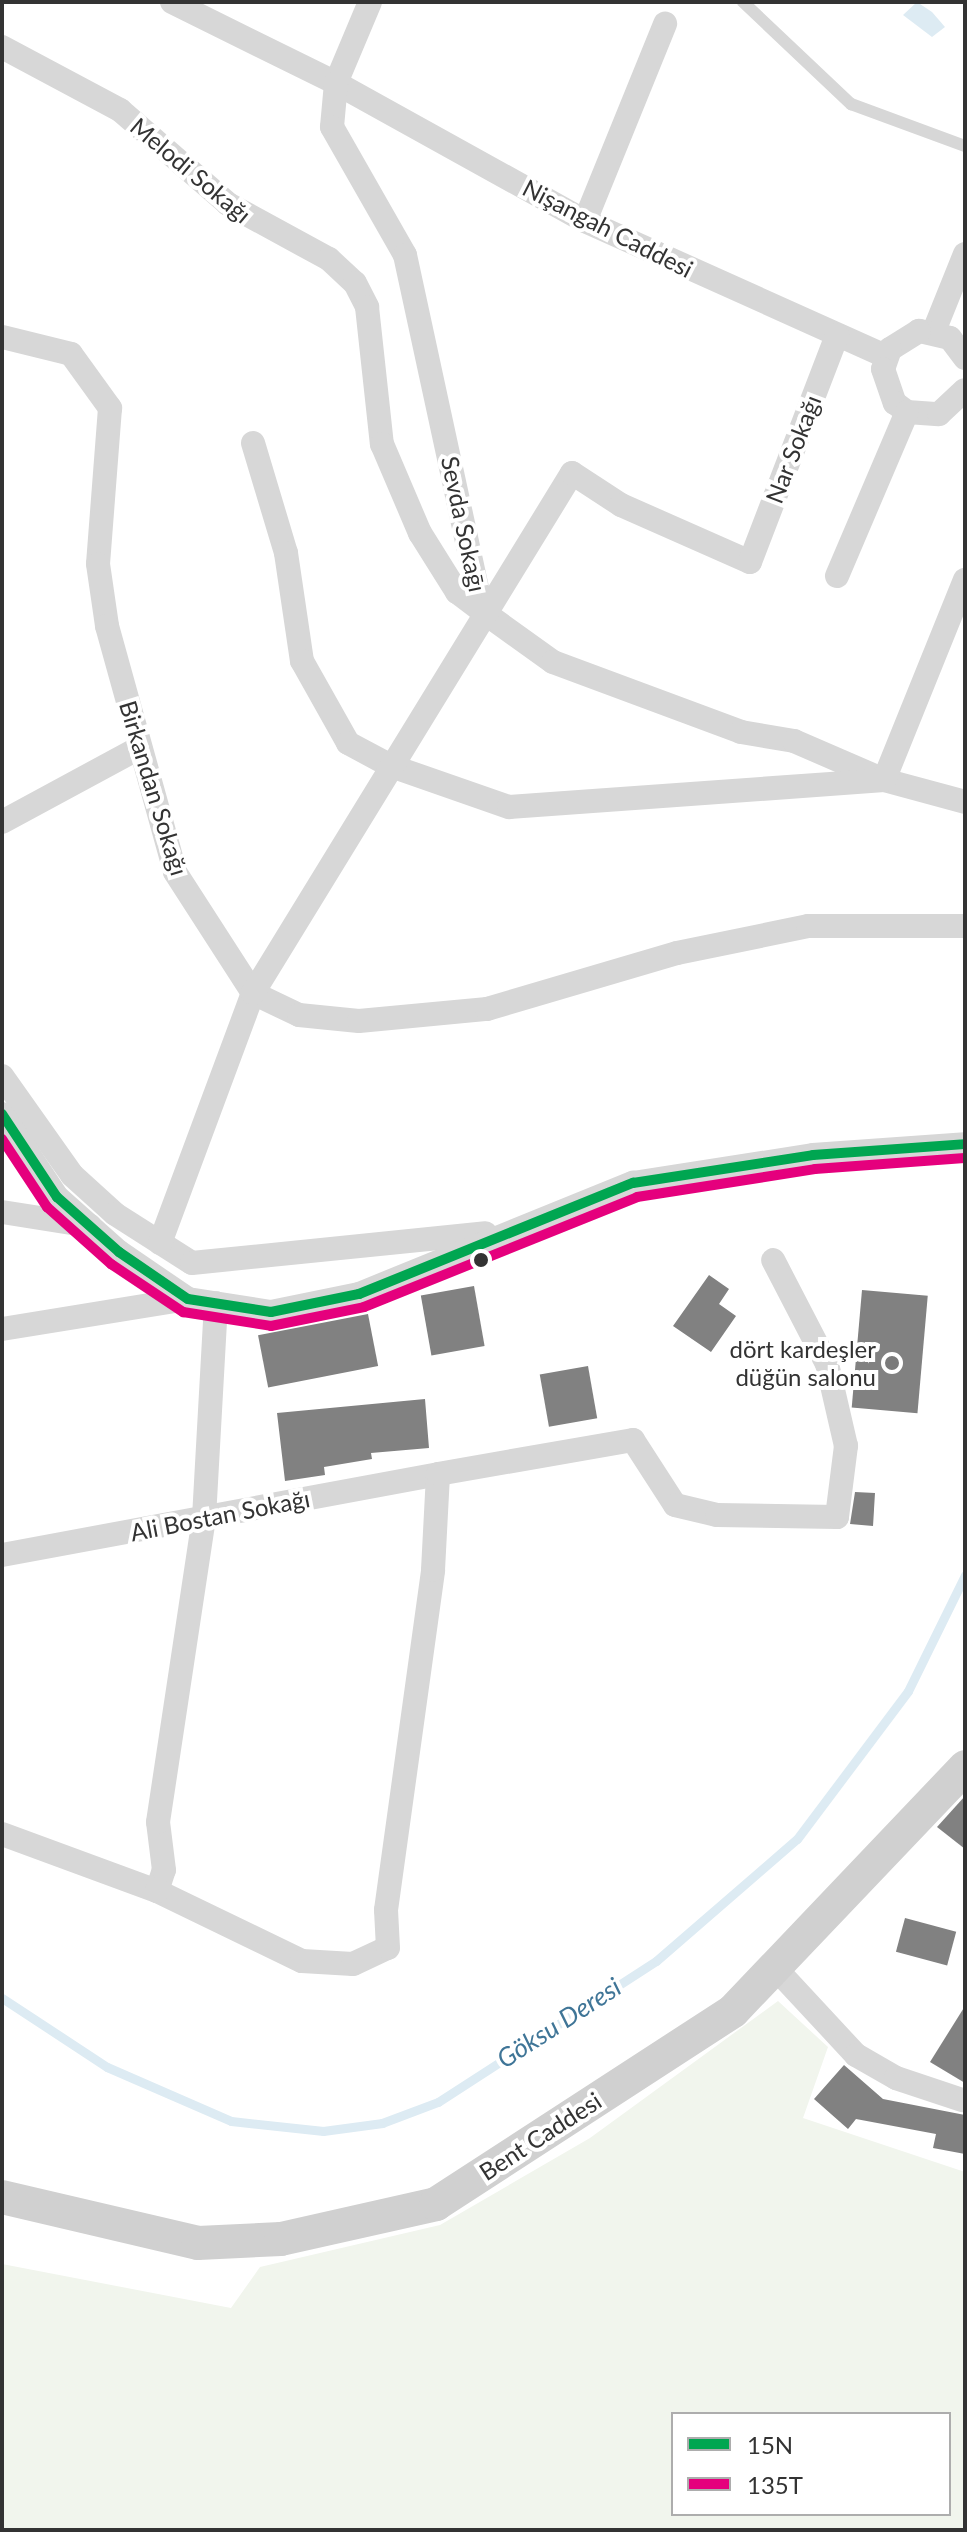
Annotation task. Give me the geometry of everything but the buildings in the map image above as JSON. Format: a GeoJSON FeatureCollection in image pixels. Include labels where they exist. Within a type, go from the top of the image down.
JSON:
{"type":"FeatureCollection","features":[{"type":"Feature","properties":{"kind":"street","name":"Nişangah Caddesi"},"geometry":{"type":"LineString","coordinates":[[172,2],[336,83],[585,221],[887,357]]}},
{"type":"Feature","properties":{"kind":"street","name":"Sevda Sokaḡı"},"geometry":{"type":"LineString","coordinates":[[370,2],[336,83],[332,127],[405,255],[482,611],[553,662],[741,732],[794,741],[884,780],[965,802]]}},
{"type":"Feature","properties":{"kind":"street"},"geometry":{"type":"LineString","coordinates":[[585,221],[665,24]]}},
{"type":"Feature","properties":{"kind":"street","name":"Melodi Sokağı"},"geometry":{"type":"LineString","coordinates":[[2,47],[120,110],[228,204],[329,259],[355,283],[367,307],[382,444],[420,533],[457,592],[482,611]]}},
{"type":"Feature","properties":{"kind":"street"},"geometry":{"type":"LineString","coordinates":[[934,331],[965,254]]}},
{"type":"Feature","properties":{"kind":"street"},"geometry":{"type":"LineString","coordinates":[[934,331],[901,338],[887,357],[884,384],[907,412],[939,414],[965,392]]}},
{"type":"Feature","properties":{"kind":"street"},"geometry":{"type":"LineString","coordinates":[[934,331],[965,358]]}},
{"type":"Feature","properties":{"kind":"street","name":"Nar Sokağı"},"geometry":{"type":"LineString","coordinates":[[482,611],[572,473],[621,505],[750,562],[837,335]]}},
{"type":"Feature","properties":{"kind":"street","name":"Birkandan Sokağı"},"geometry":{"type":"LineString","coordinates":[[2,337],[71,354],[110,408],[98,564],[139,748],[175,872],[253,993]]}},
{"type":"Feature","properties":{"kind":"street"},"geometry":{"type":"LineString","coordinates":[[837,576],[907,412]]}},
{"type":"Feature","properties":{"kind":"street"},"geometry":{"type":"LineString","coordinates":[[253,443],[286,553],[311,683],[348,743],[391,766],[509,807],[884,780],[965,580]]}},
{"type":"Feature","properties":{"kind":"street"},"geometry":{"type":"LineString","coordinates":[[160,1243],[253,993],[482,611]]}},
{"type":"Feature","properties":{"kind":"street"},"geometry":{"type":"LineString","coordinates":[[2,822],[139,748]]}},
{"type":"Feature","properties":{"kind":"street"},"geometry":{"type":"LineString","coordinates":[[253,993],[299,1015],[359,1021],[471,1011],[808,926],[965,926]]}},
{"type":"Feature","properties":{"kind":"street"},"geometry":{"type":"LineString","coordinates":[[2,1076],[72,1175],[160,1243],[192,1263],[237,1262],[523,1228]]}},
{"type":"Feature","properties":{"kind":"street"},"geometry":{"type":"LineString","coordinates":[[2,1114],[57,1197],[90,1226],[188,1299]]}},
{"type":"Feature","properties":{"kind":"street"},"geometry":{"type":"LineString","coordinates":[[2,1329],[188,1299],[271,1312],[359,1294],[633,1183],[813,1155],[965,1144]]}},
{"type":"Feature","properties":{"kind":"street"},"geometry":{"type":"LineString","coordinates":[[2,1212],[90,1226]]}},
{"type":"Feature","properties":{"kind":"street","name":"Ali Bostan Sokağı"},"geometry":{"type":"LineString","coordinates":[[2,1555],[633,1440],[675,1505],[717,1515],[837,1517],[846,1446],[827,1364],[773,1260]]}},
{"type":"Feature","properties":{"kind":"street"},"geometry":{"type":"LineString","coordinates":[[157,1891],[164,1870],[158,1822],[204,1518],[216,1303]]}},
{"type":"Feature","properties":{"kind":"street"},"geometry":{"type":"LineString","coordinates":[[2,1834],[157,1891],[302,1961],[353,1964],[388,1948],[386,1910],[433,1570],[438,1474]]}},
{"type":"Feature","properties":{"kind":"street","name":"Bent Caddesi"},"geometry":{"type":"LineString","coordinates":[[2,2197],[198,2243],[281,2239],[436,2204],[733,2011],[777,1970],[965,1767]]}},
{"type":"Feature","properties":{"kind":"street"},"geometry":{"type":"LineString","coordinates":[[777,1970],[856,2055],[896,2078],[962,2100]]}},
{"type":"Feature","properties":{"kind":"lane"},"geometry":{"type":"LineString","coordinates":[[743,2],[851,104],[965,146]]}},
{"type":"Feature","properties":{"kind":"shaded area"},"geometry":{"type":"Polygon","coordinates":[[[917,2],[932,12],[945,27],[932,37],[903,15],[917,2]]]}},
{"type":"Feature","properties":{"kind":"shaded area"},"geometry":{"type":"Polygon","coordinates":[[[778,2001],[828,2047],[803,2118],[965,2172],[965,2530],[2,2530],[2,2264],[231,2308],[260,2267],[440,2225],[590,2138],[778,2001]]]}},
{"type":"Feature","properties":{"kind":"waterway","name":"Göksu Deresi"},"geometry":{"type":"LineString","coordinates":[[2,1998],[107,2067],[231,2121],[323,2131],[382,2123],[438,2102],[656,1961],[797,1839],[908,1691],[965,1575]]}},
{"type":"Feature","properties":{"kind":"transit line","name":"15N"},"geometry":{"type":"LineString","coordinates":[[2,1114],[57,1197],[119,1252],[188,1299],[271,1312],[359,1294],[633,1183],[813,1155],[965,1144]]}},
{"type":"Feature","properties":{"kind":"transit line","name":"135T"},"geometry":{"type":"LineString","coordinates":[[2,1139],[47,1207],[111,1264],[183,1312],[271,1326],[364,1307],[637,1197],[815,1169],[965,1158]]}},
{"type":"Feature","properties":{"kind":"place","name":"dört kardeşler düğün salonu"},"geometry":{"type":"Point","coordinates":[892,1363]}}]}
